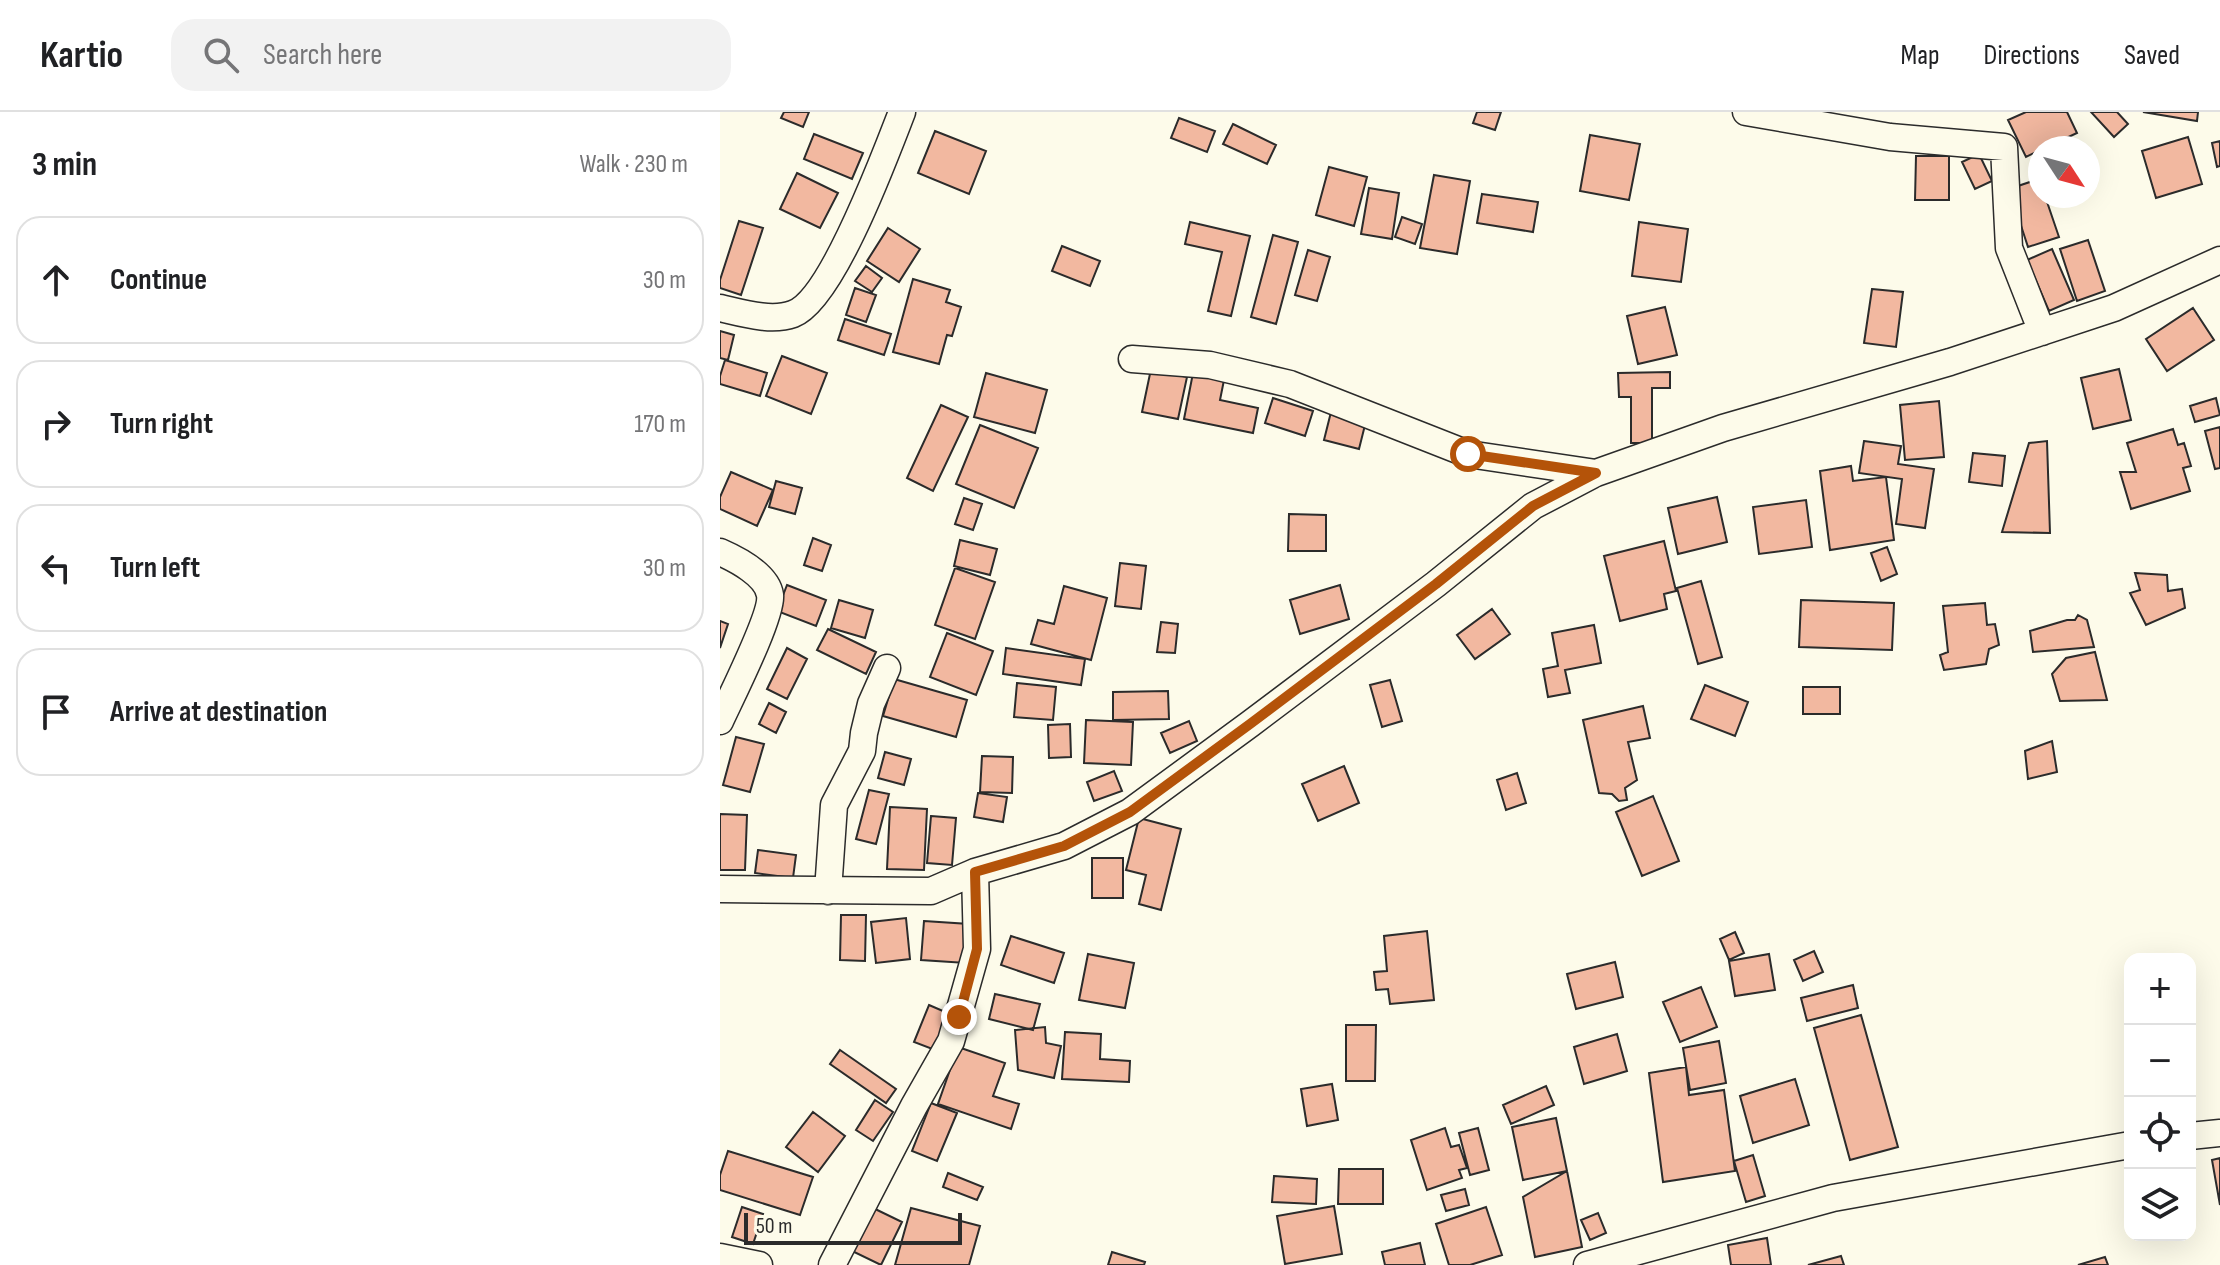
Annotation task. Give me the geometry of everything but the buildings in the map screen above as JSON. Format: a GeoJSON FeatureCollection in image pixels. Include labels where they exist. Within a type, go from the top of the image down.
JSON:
{"type":"FeatureCollection","features":[{"type":"Feature","properties":{"kind":"street"},"geometry":{"type":"LineString","coordinates":[[720,308],[767,317],[784,316],[795,314],[815,297],[861,215],[902,112]]}},
{"type":"Feature","properties":{"kind":"street"},"geometry":{"type":"LineString","coordinates":[[1746,112],[1890,137],[2004,147],[2009,248],[2042,332]]}},
{"type":"Feature","properties":{"kind":"street"},"geometry":{"type":"LineString","coordinates":[[720,889],[931,891],[975,872],[1064,846],[1130,812],[1436,584],[1533,506],[1596,473],[1723,428],[1950,362],[2114,308],[2220,260]]}},
{"type":"Feature","properties":{"kind":"street"},"geometry":{"type":"LineString","coordinates":[[1132,359],[1210,365],[1290,384],[1468,454],[1596,473]]}},
{"type":"Feature","properties":{"kind":"street"},"geometry":{"type":"LineString","coordinates":[[720,552],[743,563],[763,582],[770,595],[759,634],[720,721]]}},
{"type":"Feature","properties":{"kind":"street"},"geometry":{"type":"LineString","coordinates":[[828,891],[834,805],[862,751],[867,719],[878,684],[887,668]]}},
{"type":"Feature","properties":{"kind":"street"},"geometry":{"type":"LineString","coordinates":[[832,1265],[951,1041],[977,949],[975,872]]}},
{"type":"Feature","properties":{"kind":"street"},"geometry":{"type":"LineString","coordinates":[[2196,1135],[2220,1133]]}},
{"type":"Feature","properties":{"kind":"street"},"geometry":{"type":"LineString","coordinates":[[1587,1265],[1833,1198],[2124,1146]]}},
{"type":"Feature","properties":{"kind":"street"},"geometry":{"type":"LineString","coordinates":[[720,1257],[759,1265]]}},
{"type":"Feature","properties":{"kind":"route"},"geometry":{"type":"LineString","coordinates":[[959,1017],[977,949],[975,872],[1064,846],[1130,812],[1436,584],[1533,506],[1596,473],[1468,454]]}}]}
